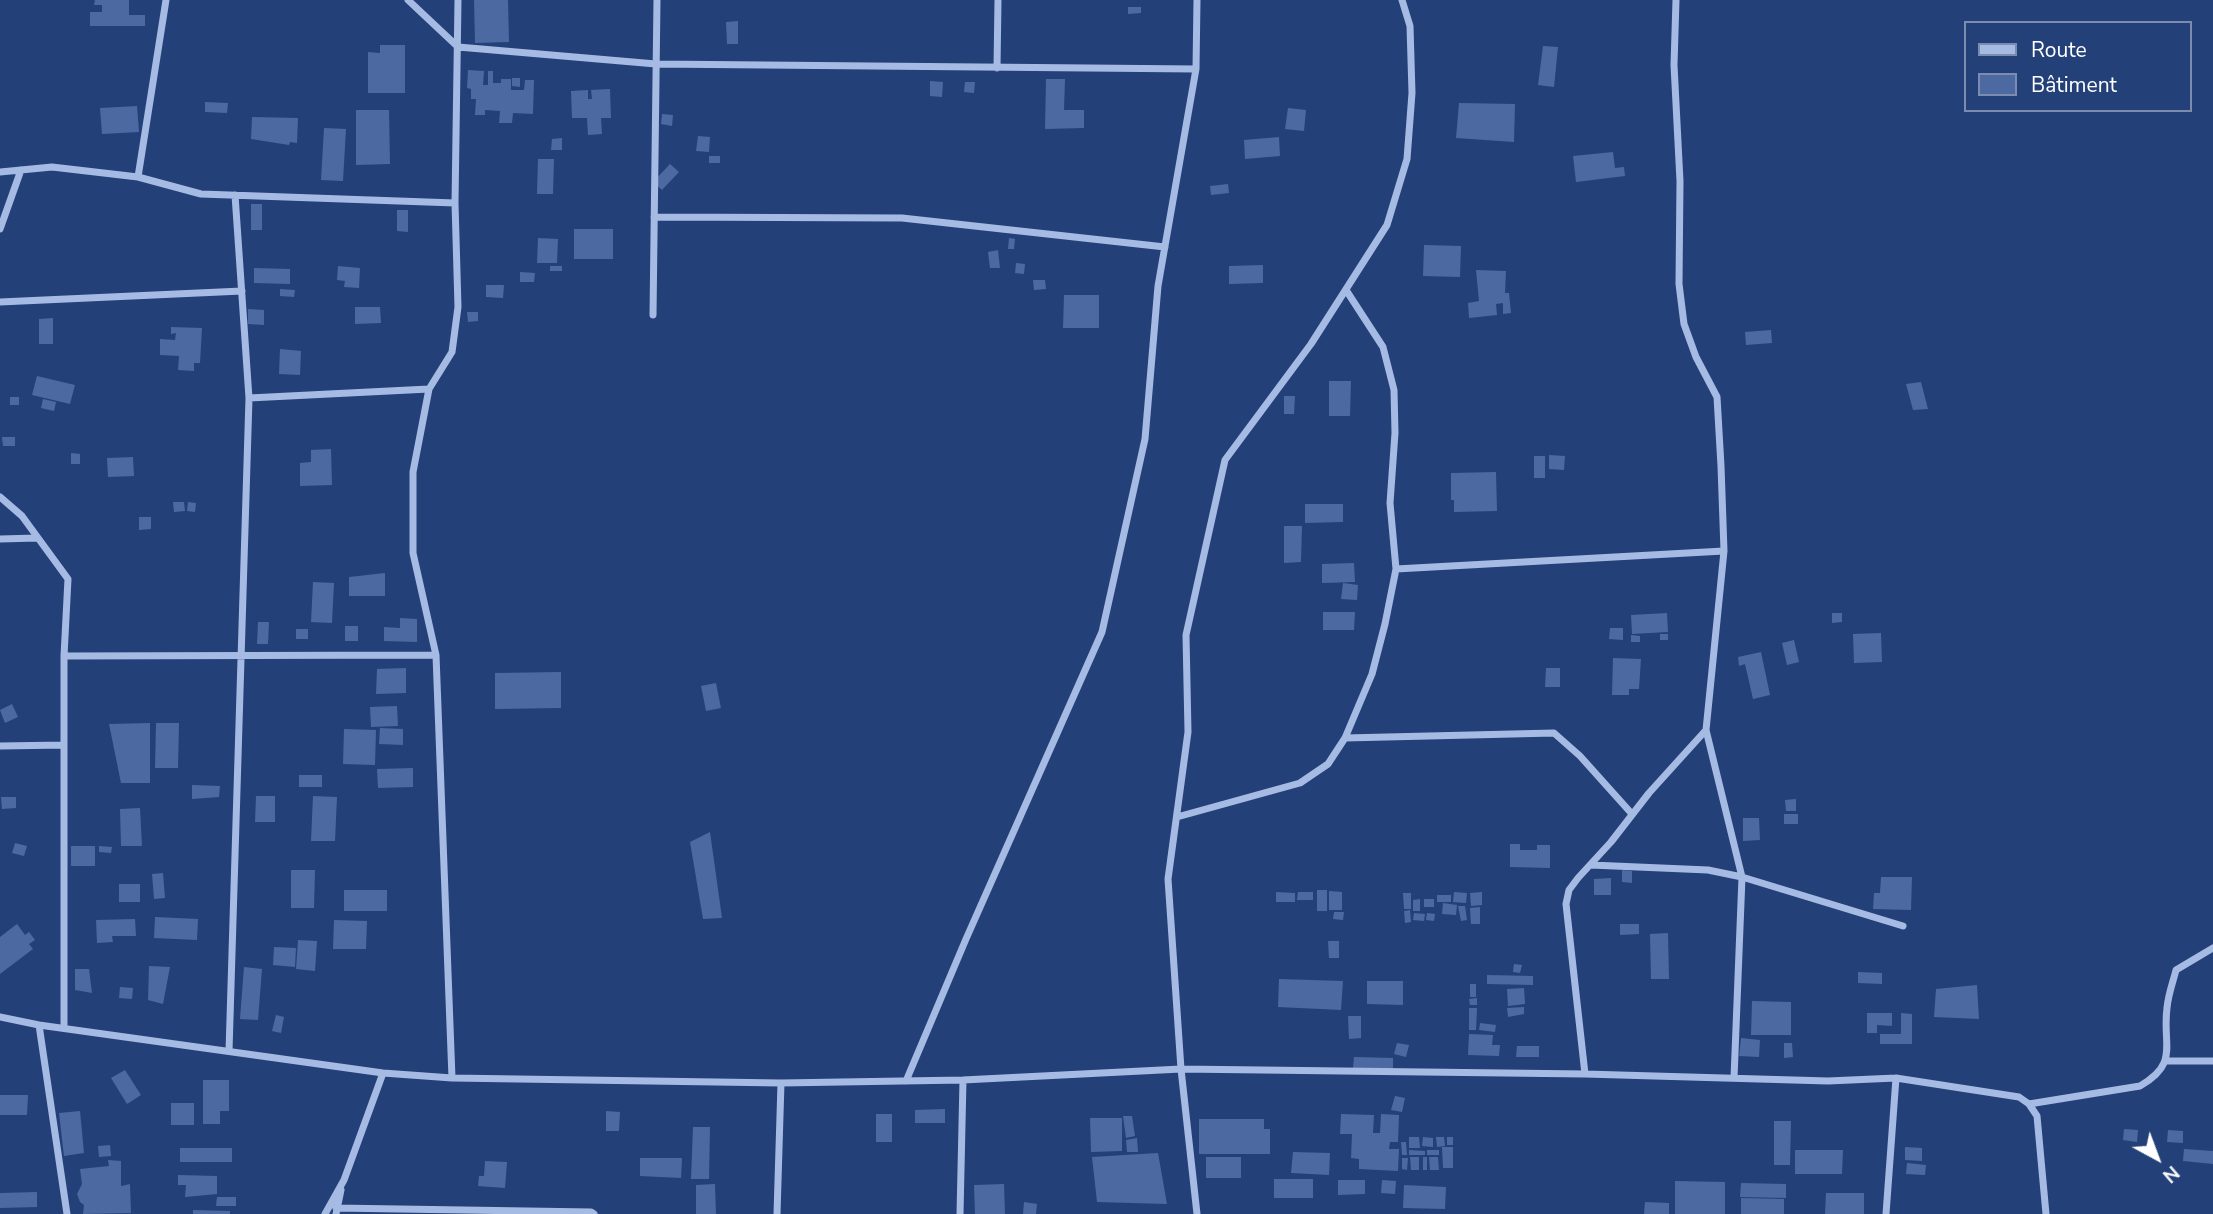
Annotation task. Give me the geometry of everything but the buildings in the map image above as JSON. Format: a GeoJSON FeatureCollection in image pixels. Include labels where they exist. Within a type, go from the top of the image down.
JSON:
{"type":"FeatureCollection","features":[{"type":"Feature","properties":{"kind":"street"},"geometry":{"type":"LineString","coordinates":[[138,177],[166,0]]}},
{"type":"Feature","properties":{"kind":"street"},"geometry":{"type":"LineString","coordinates":[[408,0],[458,47],[656,64],[1196,69]]}},
{"type":"Feature","properties":{"kind":"street"},"geometry":{"type":"LineString","coordinates":[[452,1078],[436,655],[413,553],[413,472],[429,389],[453,352],[458,307],[455,203],[458,0]]}},
{"type":"Feature","properties":{"kind":"street"},"geometry":{"type":"LineString","coordinates":[[653,315],[657,0]]}},
{"type":"Feature","properties":{"kind":"street"},"geometry":{"type":"LineString","coordinates":[[997,68],[998,0]]}},
{"type":"Feature","properties":{"kind":"street"},"geometry":{"type":"LineString","coordinates":[[906,1081],[965,939],[1102,632],[1145,439],[1158,286],[1196,69],[1197,0]]}},
{"type":"Feature","properties":{"kind":"street"},"geometry":{"type":"LineString","coordinates":[[1197,1214],[1181,1069],[1168,879],[1188,732],[1186,635],[1225,460],[1311,344],[1387,225],[1408,159],[1412,93],[1410,26],[1402,0]]}},
{"type":"Feature","properties":{"kind":"street"},"geometry":{"type":"LineString","coordinates":[[1676,0],[1674,65],[1680,181],[1679,284],[1684,324],[1696,357],[1717,397],[1724,551],[1706,730],[1742,877],[1734,1078]]}},
{"type":"Feature","properties":{"kind":"street"},"geometry":{"type":"LineString","coordinates":[[0,172],[52,167],[138,177],[201,194],[455,203]]}},
{"type":"Feature","properties":{"kind":"street"},"geometry":{"type":"LineString","coordinates":[[0,229],[21,170]]}},
{"type":"Feature","properties":{"kind":"street"},"geometry":{"type":"LineString","coordinates":[[229,1051],[249,398],[235,195]]}},
{"type":"Feature","properties":{"kind":"street"},"geometry":{"type":"LineString","coordinates":[[654,217],[902,218],[1165,247]]}},
{"type":"Feature","properties":{"kind":"street"},"geometry":{"type":"LineString","coordinates":[[1177,817],[1300,783],[1328,764],[1345,738],[1372,674],[1396,569],[1390,503],[1395,433],[1394,390],[1383,347],[1346,289]]}},
{"type":"Feature","properties":{"kind":"street"},"geometry":{"type":"LineString","coordinates":[[0,302],[242,291]]}},
{"type":"Feature","properties":{"kind":"street"},"geometry":{"type":"LineString","coordinates":[[249,398],[429,389]]}},
{"type":"Feature","properties":{"kind":"street"},"geometry":{"type":"LineString","coordinates":[[0,496],[22,516],[68,579],[64,656],[64,1027]]}},
{"type":"Feature","properties":{"kind":"street"},"geometry":{"type":"LineString","coordinates":[[0,539],[37,538]]}},
{"type":"Feature","properties":{"kind":"street"},"geometry":{"type":"LineString","coordinates":[[1396,569],[1724,551]]}},
{"type":"Feature","properties":{"kind":"street"},"geometry":{"type":"LineString","coordinates":[[64,656],[436,655]]}},
{"type":"Feature","properties":{"kind":"street"},"geometry":{"type":"LineString","coordinates":[[1585,1074],[1566,904],[1569,890],[1706,730]]}},
{"type":"Feature","properties":{"kind":"street"},"geometry":{"type":"LineString","coordinates":[[1345,738],[1554,733],[1580,756],[1632,814]]}},
{"type":"Feature","properties":{"kind":"street"},"geometry":{"type":"LineString","coordinates":[[0,746],[64,745]]}},
{"type":"Feature","properties":{"kind":"street"},"geometry":{"type":"LineString","coordinates":[[1591,865],[1708,870],[1742,877],[1903,926]]}},
{"type":"Feature","properties":{"kind":"street"},"geometry":{"type":"LineString","coordinates":[[2029,1104],[2140,1086],[2156,1077],[2167,1061],[2167,1009],[2176,970],[2213,948]]}},
{"type":"Feature","properties":{"kind":"street"},"geometry":{"type":"LineString","coordinates":[[0,1017],[39,1025],[383,1073],[452,1078],[781,1083],[963,1080],[1181,1069],[1585,1074],[1828,1081],[1896,1078],[2019,1097],[2029,1104],[2037,1116],[2046,1214]]}},
{"type":"Feature","properties":{"kind":"street"},"geometry":{"type":"LineString","coordinates":[[39,1025],[67,1214]]}},
{"type":"Feature","properties":{"kind":"street"},"geometry":{"type":"LineString","coordinates":[[2167,1061],[2213,1061]]}},
{"type":"Feature","properties":{"kind":"street"},"geometry":{"type":"LineString","coordinates":[[383,1073],[344,1180],[336,1211],[594,1214]]}},
{"type":"Feature","properties":{"kind":"street"},"geometry":{"type":"LineString","coordinates":[[1886,1214],[1896,1078]]}},
{"type":"Feature","properties":{"kind":"street"},"geometry":{"type":"LineString","coordinates":[[960,1214],[963,1080]]}},
{"type":"Feature","properties":{"kind":"street"},"geometry":{"type":"LineString","coordinates":[[777,1214],[781,1083]]}},
{"type":"Feature","properties":{"kind":"street"},"geometry":{"type":"LineString","coordinates":[[325,1214],[344,1180]]}}]}
